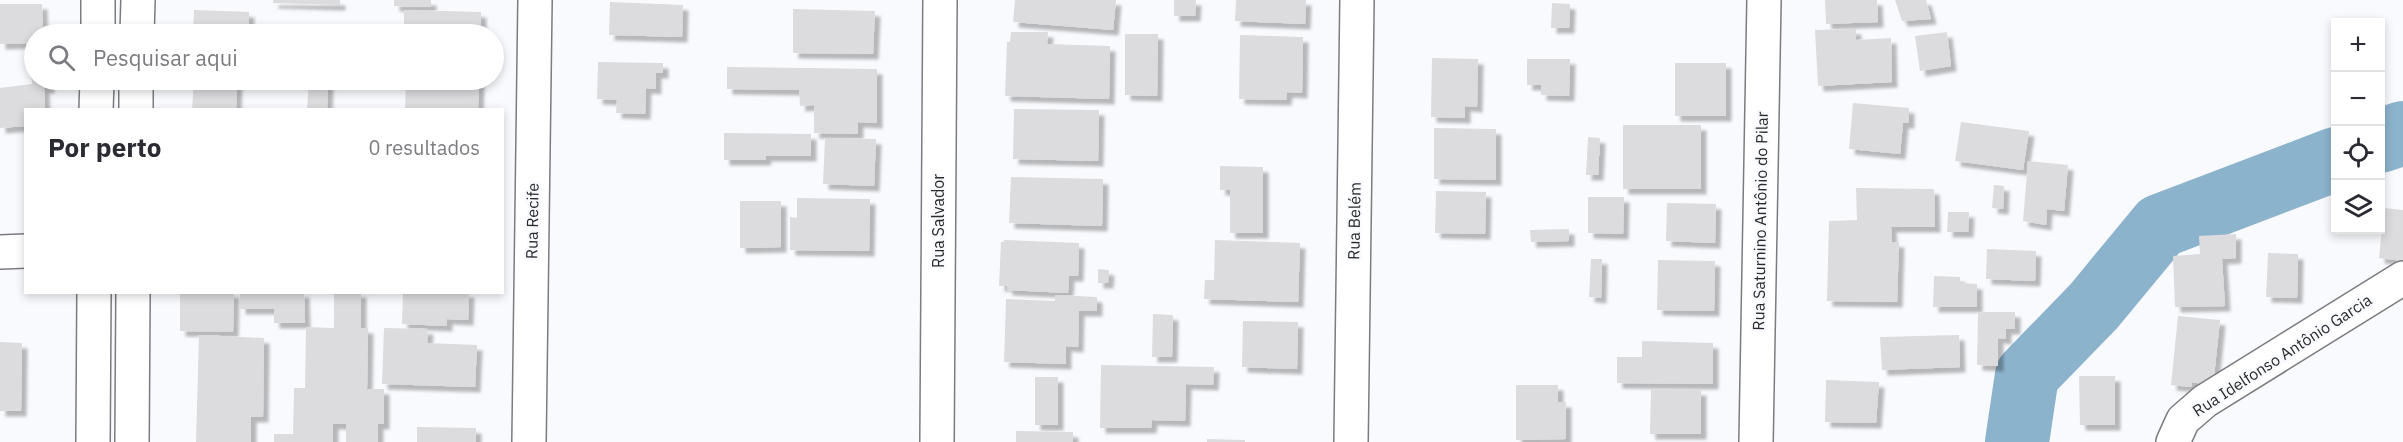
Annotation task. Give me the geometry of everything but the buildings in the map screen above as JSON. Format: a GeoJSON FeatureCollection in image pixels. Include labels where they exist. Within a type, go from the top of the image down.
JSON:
{"type":"FeatureCollection","features":[{"type":"Feature","properties":{"kind":"street"},"geometry":{"type":"LineString","coordinates":[[98,0],[98,24]]}},
{"type":"Feature","properties":{"kind":"street"},"geometry":{"type":"LineString","coordinates":[[137,24],[138,0]]}},
{"type":"Feature","properties":{"kind":"street","name":"Rua Recife"},"geometry":{"type":"LineString","coordinates":[[529,442],[535,0]]}},
{"type":"Feature","properties":{"kind":"street","name":"Rua Salvador"},"geometry":{"type":"LineString","coordinates":[[937,442],[940,0]]}},
{"type":"Feature","properties":{"kind":"street","name":"Rua Belém"},"geometry":{"type":"LineString","coordinates":[[1351,442],[1357,0]]}},
{"type":"Feature","properties":{"kind":"street","name":"Rua Saturnino Antônio do Pilar"},"geometry":{"type":"LineString","coordinates":[[1756,442],[1764,0]]}},
{"type":"Feature","properties":{"kind":"street"},"geometry":{"type":"LineString","coordinates":[[96,108],[97,90]]}},
{"type":"Feature","properties":{"kind":"street"},"geometry":{"type":"LineString","coordinates":[[136,90],[136,108]]}},
{"type":"Feature","properties":{"kind":"street"},"geometry":{"type":"LineString","coordinates":[[0,252],[24,251]]}},
{"type":"Feature","properties":{"kind":"street","name":"Rua Idelfonso Antônio Garcia"},"geometry":{"type":"LineString","coordinates":[[2173,442],[2183,420],[2205,401],[2403,278]]}},
{"type":"Feature","properties":{"kind":"street"},"geometry":{"type":"LineString","coordinates":[[93,442],[94,294]]}},
{"type":"Feature","properties":{"kind":"street"},"geometry":{"type":"LineString","coordinates":[[132,442],[133,294]]}},
{"type":"Feature","properties":{"kind":"waterway"},"geometry":{"type":"LineString","coordinates":[[2385,139],[2403,133]]}},
{"type":"Feature","properties":{"kind":"waterway"},"geometry":{"type":"LineString","coordinates":[[2017,442],[2027,375],[2094,306],[2160,226],[2331,161]]}}]}
